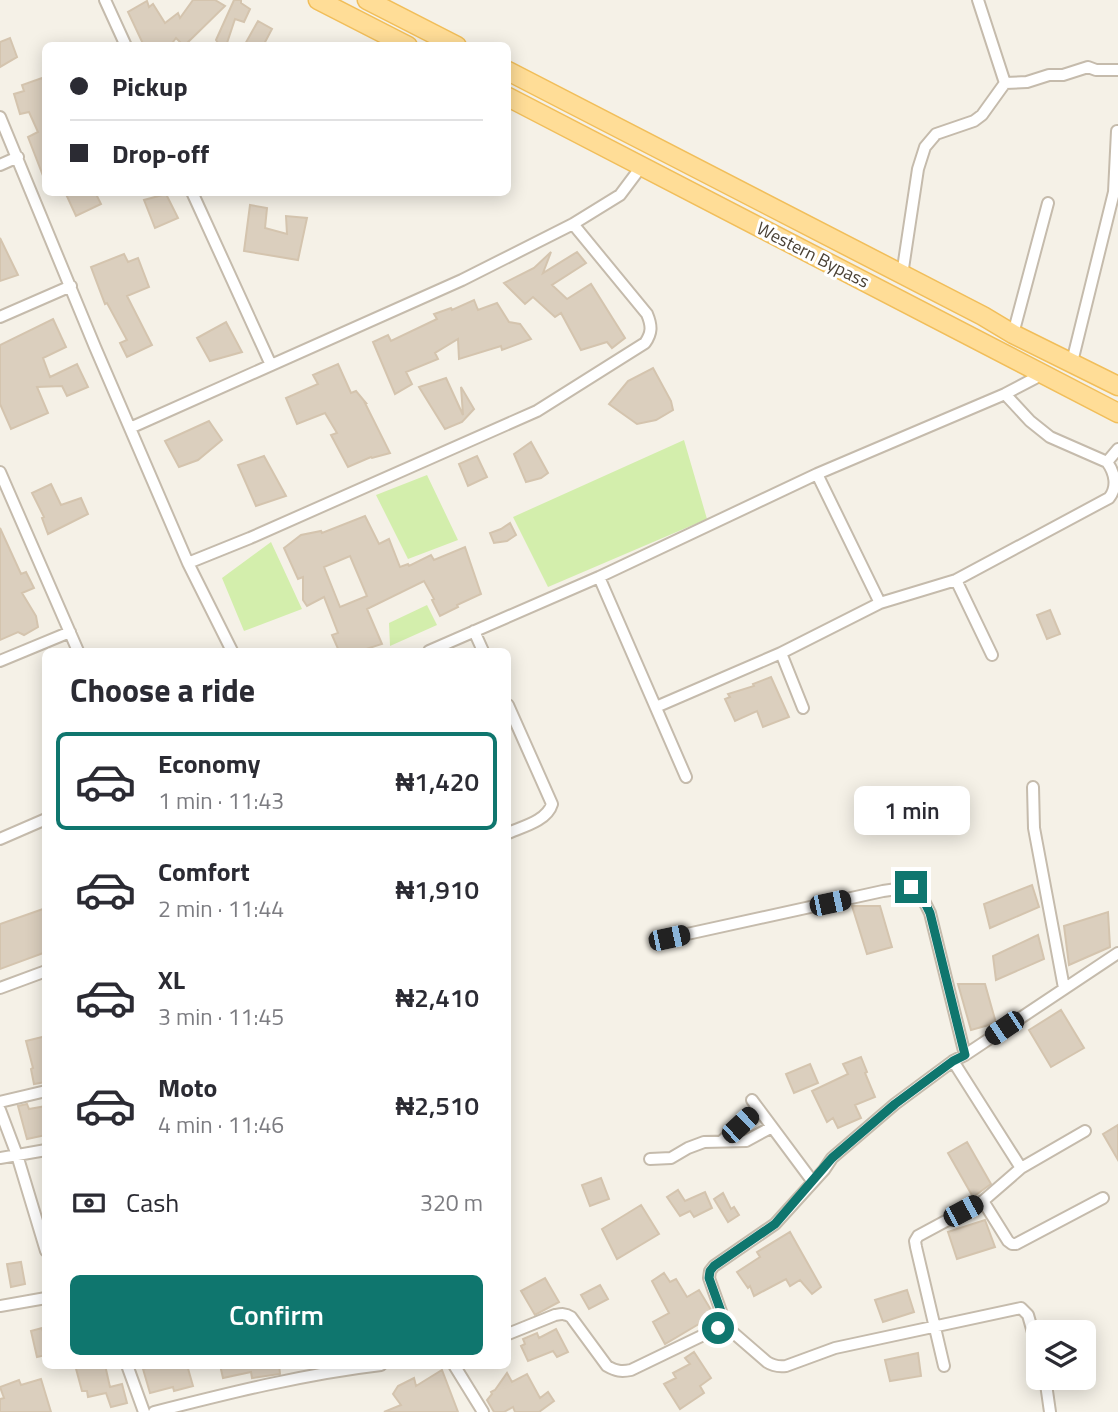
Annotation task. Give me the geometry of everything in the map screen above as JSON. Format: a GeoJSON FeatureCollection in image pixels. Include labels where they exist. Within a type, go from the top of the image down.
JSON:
{"type":"FeatureCollection","features":[{"type":"Feature","properties":{"kind":"main road"},"geometry":{"type":"LineString","coordinates":[[318,0],[400,42]]}},
{"type":"Feature","properties":{"kind":"main road"},"geometry":{"type":"LineString","coordinates":[[378,2],[450,42]]}},
{"type":"Feature","properties":{"kind":"main road","name":"Western Bypass"},"geometry":{"type":"LineString","coordinates":[[511,73],[1118,386]]}},
{"type":"Feature","properties":{"kind":"main road","name":"Western Bypass"},"geometry":{"type":"LineString","coordinates":[[511,99],[1118,413]]}},
{"type":"Feature","properties":{"kind":"street"},"geometry":{"type":"LineString","coordinates":[[105,0],[124,42]]}},
{"type":"Feature","properties":{"kind":"street"},"geometry":{"type":"LineString","coordinates":[[978,0],[1005,83]]}},
{"type":"Feature","properties":{"kind":"street"},"geometry":{"type":"LineString","coordinates":[[1005,83],[1027,82],[1088,67],[1096,70],[1118,70]]}},
{"type":"Feature","properties":{"kind":"street"},"geometry":{"type":"LineString","coordinates":[[902,275],[918,169],[925,147],[936,134],[974,121],[982,115],[1005,83]]}},
{"type":"Feature","properties":{"kind":"street"},"geometry":{"type":"LineString","coordinates":[[0,117],[188,563],[230,648]]}},
{"type":"Feature","properties":{"kind":"street"},"geometry":{"type":"LineString","coordinates":[[1072,362],[1116,192],[1117,131]]}},
{"type":"Feature","properties":{"kind":"street"},"geometry":{"type":"LineString","coordinates":[[0,165],[18,158]]}},
{"type":"Feature","properties":{"kind":"street"},"geometry":{"type":"LineString","coordinates":[[130,428],[462,280],[573,224],[620,195],[641,167]]}},
{"type":"Feature","properties":{"kind":"street"},"geometry":{"type":"LineString","coordinates":[[194,196],[271,365]]}},
{"type":"Feature","properties":{"kind":"street"},"geometry":{"type":"LineString","coordinates":[[1013,334],[1048,203]]}},
{"type":"Feature","properties":{"kind":"street"},"geometry":{"type":"LineString","coordinates":[[188,563],[537,411],[645,343],[651,335],[647,314],[573,224]]}},
{"type":"Feature","properties":{"kind":"street"},"geometry":{"type":"LineString","coordinates":[[0,317],[71,286]]}},
{"type":"Feature","properties":{"kind":"street"},"geometry":{"type":"LineString","coordinates":[[436,648],[598,577],[817,474],[1005,394],[1043,374]]}},
{"type":"Feature","properties":{"kind":"street"},"geometry":{"type":"LineString","coordinates":[[656,707],[781,653],[880,603],[956,580],[1113,494],[1116,487],[1112,469],[1107,462],[1050,437],[1030,421],[1005,394]]}},
{"type":"Feature","properties":{"kind":"street"},"geometry":{"type":"LineString","coordinates":[[1107,462],[1118,449]]}},
{"type":"Feature","properties":{"kind":"street"},"geometry":{"type":"LineString","coordinates":[[0,472],[77,648]]}},
{"type":"Feature","properties":{"kind":"street"},"geometry":{"type":"LineString","coordinates":[[817,474],[880,603]]}},
{"type":"Feature","properties":{"kind":"street"},"geometry":{"type":"LineString","coordinates":[[0,506],[12,501]]}},
{"type":"Feature","properties":{"kind":"street"},"geometry":{"type":"LineString","coordinates":[[598,577],[686,777]]}},
{"type":"Feature","properties":{"kind":"street"},"geometry":{"type":"LineString","coordinates":[[956,580],[992,655]]}},
{"type":"Feature","properties":{"kind":"street"},"geometry":{"type":"LineString","coordinates":[[474,631],[482,648]]}},
{"type":"Feature","properties":{"kind":"street"},"geometry":{"type":"LineString","coordinates":[[0,661],[70,632]]}},
{"type":"Feature","properties":{"kind":"street"},"geometry":{"type":"LineString","coordinates":[[781,653],[803,708]]}},
{"type":"Feature","properties":{"kind":"street"},"geometry":{"type":"LineString","coordinates":[[511,712],[552,804],[550,812],[543,817],[511,832]]}},
{"type":"Feature","properties":{"kind":"street"},"geometry":{"type":"LineString","coordinates":[[1032,786],[1034,828],[1064,988]]}},
{"type":"Feature","properties":{"kind":"street"},"geometry":{"type":"LineString","coordinates":[[0,839],[42,821]]}},
{"type":"Feature","properties":{"kind":"street"},"geometry":{"type":"LineString","coordinates":[[669,938],[911,887],[920,893],[930,913],[965,1055]]}},
{"type":"Feature","properties":{"kind":"street"},"geometry":{"type":"LineString","coordinates":[[511,1333],[555,1315],[567,1314],[607,1366],[623,1372],[718,1328],[723,1317],[709,1278],[714,1266],[775,1224],[832,1158],[895,1104],[953,1061],[1118,953]]}},
{"type":"Feature","properties":{"kind":"street"},"geometry":{"type":"LineString","coordinates":[[0,988],[42,972]]}},
{"type":"Feature","properties":{"kind":"street"},"geometry":{"type":"LineString","coordinates":[[953,1061],[1021,1168]]}},
{"type":"Feature","properties":{"kind":"street"},"geometry":{"type":"LineString","coordinates":[[0,1102],[42,1092]]}},
{"type":"Feature","properties":{"kind":"street"},"geometry":{"type":"LineString","coordinates":[[722,1142],[755,1104],[813,1182]]}},
{"type":"Feature","properties":{"kind":"street"},"geometry":{"type":"LineString","coordinates":[[0,1110],[42,1238]]}},
{"type":"Feature","properties":{"kind":"street"},"geometry":{"type":"LineString","coordinates":[[650,1159],[671,1158],[704,1142],[746,1141],[772,1127]]}},
{"type":"Feature","properties":{"kind":"street"},"geometry":{"type":"LineString","coordinates":[[944,1366],[915,1241],[918,1236],[983,1200],[1021,1168],[1086,1130]]}},
{"type":"Feature","properties":{"kind":"street"},"geometry":{"type":"LineString","coordinates":[[0,1158],[42,1151]]}},
{"type":"Feature","properties":{"kind":"street"},"geometry":{"type":"LineString","coordinates":[[983,1200],[1008,1241],[1016,1244],[1104,1198]]}},
{"type":"Feature","properties":{"kind":"street"},"geometry":{"type":"LineString","coordinates":[[0,1306],[42,1299]]}},
{"type":"Feature","properties":{"kind":"street"},"geometry":{"type":"LineString","coordinates":[[722,1323],[767,1362],[779,1367],[835,1348],[1021,1308],[1029,1320]]}},
{"type":"Feature","properties":{"kind":"street"},"geometry":{"type":"LineString","coordinates":[[128,1369],[144,1412]]}},
{"type":"Feature","properties":{"kind":"street"},"geometry":{"type":"LineString","coordinates":[[154,1412],[237,1391],[344,1369]]}},
{"type":"Feature","properties":{"kind":"street"},"geometry":{"type":"LineString","coordinates":[[456,1369],[483,1412]]}},
{"type":"Feature","properties":{"kind":"street"},"geometry":{"type":"LineString","coordinates":[[1047,1390],[1051,1412]]}},
{"type":"Feature","properties":{"kind":"green space"},"geometry":{"type":"Polygon","coordinates":[[[684,440],[707,519],[548,587],[513,517],[684,440]]]}},
{"type":"Feature","properties":{"kind":"green space"},"geometry":{"type":"Polygon","coordinates":[[[427,475],[458,540],[408,559],[376,495],[427,475]]]}},
{"type":"Feature","properties":{"kind":"green space"},"geometry":{"type":"Polygon","coordinates":[[[271,542],[302,609],[244,631],[222,578],[271,542]]]}},
{"type":"Feature","properties":{"kind":"green space"},"geometry":{"type":"Polygon","coordinates":[[[427,605],[437,625],[390,646],[389,623],[427,605]]]}},
{"type":"Feature","properties":{"kind":"building"},"geometry":{"type":"Polygon","coordinates":[[[193,0],[215,0],[225,6],[188,42],[180,42],[176,38],[173,42],[142,42],[128,12],[147,1],[149,7],[153,4],[165,23],[178,13],[180,18],[193,0]]]}},
{"type":"Feature","properties":{"kind":"building"},"geometry":{"type":"Polygon","coordinates":[[[234,0],[241,0],[241,3],[250,9],[244,22],[235,19],[227,42],[216,40],[234,0]]]}},
{"type":"Feature","properties":{"kind":"building"},"geometry":{"type":"Polygon","coordinates":[[[258,21],[272,29],[265,42],[246,42],[258,21]]]}},
{"type":"Feature","properties":{"kind":"building"},"geometry":{"type":"Polygon","coordinates":[[[10,38],[17,57],[0,67],[0,42],[10,38]]]}},
{"type":"Feature","properties":{"kind":"building"},"geometry":{"type":"Polygon","coordinates":[[[42,78],[42,173],[28,137],[38,132],[29,112],[20,114],[14,94],[24,91],[22,85],[42,78]]]}},
{"type":"Feature","properties":{"kind":"building"},"geometry":{"type":"Polygon","coordinates":[[[67,196],[97,196],[101,204],[76,216],[67,196]]]}},
{"type":"Feature","properties":{"kind":"building"},"geometry":{"type":"Polygon","coordinates":[[[167,196],[178,218],[155,228],[144,200],[167,196]]]}},
{"type":"Feature","properties":{"kind":"building"},"geometry":{"type":"Polygon","coordinates":[[[250,205],[267,208],[265,228],[287,234],[286,216],[307,218],[298,260],[244,251],[250,205]]]}},
{"type":"Feature","properties":{"kind":"building"},"geometry":{"type":"Polygon","coordinates":[[[0,238],[18,275],[0,281],[0,238]]]}},
{"type":"Feature","properties":{"kind":"building"},"geometry":{"type":"Polygon","coordinates":[[[551,252],[543,273],[577,252],[586,263],[552,285],[567,299],[591,284],[625,338],[612,348],[607,342],[581,350],[561,313],[555,317],[533,297],[525,304],[504,283],[534,268],[551,252]]]}},
{"type":"Feature","properties":{"kind":"building"},"geometry":{"type":"Polygon","coordinates":[[[124,254],[128,262],[138,258],[149,287],[127,296],[152,345],[127,357],[120,343],[127,340],[107,303],[105,304],[91,267],[124,254]]]}},
{"type":"Feature","properties":{"kind":"building"},"geometry":{"type":"Polygon","coordinates":[[[474,300],[478,310],[497,303],[509,322],[520,324],[531,339],[502,350],[501,346],[459,359],[458,339],[435,353],[438,359],[406,372],[412,384],[395,394],[373,342],[388,335],[391,341],[437,319],[434,314],[451,308],[452,310],[474,300]]]}},
{"type":"Feature","properties":{"kind":"building"},"geometry":{"type":"Polygon","coordinates":[[[53,319],[66,347],[43,358],[50,377],[77,364],[88,387],[67,396],[62,386],[37,387],[48,413],[11,429],[0,404],[0,345],[53,319]]]}},
{"type":"Feature","properties":{"kind":"building"},"geometry":{"type":"Polygon","coordinates":[[[226,322],[242,352],[210,361],[197,338],[226,322]]]}},
{"type":"Feature","properties":{"kind":"building"},"geometry":{"type":"Polygon","coordinates":[[[338,364],[351,393],[356,391],[366,403],[390,453],[371,457],[348,467],[331,435],[337,433],[325,413],[297,424],[286,398],[318,384],[313,375],[338,364]]]}},
{"type":"Feature","properties":{"kind":"building"},"geometry":{"type":"Polygon","coordinates":[[[653,368],[673,410],[656,420],[637,424],[609,404],[628,381],[653,368]]]}},
{"type":"Feature","properties":{"kind":"building"},"geometry":{"type":"Polygon","coordinates":[[[446,378],[463,415],[461,387],[474,409],[462,422],[445,429],[419,387],[446,378]]]}},
{"type":"Feature","properties":{"kind":"building"},"geometry":{"type":"Polygon","coordinates":[[[209,421],[222,440],[198,460],[179,467],[165,441],[209,421]]]}},
{"type":"Feature","properties":{"kind":"building"},"geometry":{"type":"Polygon","coordinates":[[[531,442],[548,473],[526,482],[514,454],[531,442]]]}},
{"type":"Feature","properties":{"kind":"building"},"geometry":{"type":"Polygon","coordinates":[[[264,456],[286,496],[256,506],[238,465],[264,456]]]}},
{"type":"Feature","properties":{"kind":"building"},"geometry":{"type":"Polygon","coordinates":[[[477,456],[487,477],[468,486],[459,464],[477,456]]]}},
{"type":"Feature","properties":{"kind":"building"},"geometry":{"type":"Polygon","coordinates":[[[51,484],[61,505],[81,498],[88,514],[48,534],[42,518],[44,517],[32,493],[51,484]]]}},
{"type":"Feature","properties":{"kind":"building"},"geometry":{"type":"Polygon","coordinates":[[[365,516],[379,544],[389,539],[400,567],[409,566],[431,555],[434,560],[465,547],[481,594],[440,616],[424,581],[367,609],[382,644],[369,648],[338,648],[332,635],[338,633],[324,597],[307,606],[303,600],[303,577],[298,579],[284,548],[301,535],[322,533],[365,516]],[[350,556],[324,567],[340,607],[367,596],[350,556]]]}},
{"type":"Feature","properties":{"kind":"building"},"geometry":{"type":"Polygon","coordinates":[[[510,523],[516,535],[507,541],[494,543],[490,533],[510,523]]]}},
{"type":"Feature","properties":{"kind":"building"},"geometry":{"type":"Polygon","coordinates":[[[0,528],[21,574],[26,572],[34,588],[22,593],[36,616],[38,627],[24,635],[18,632],[0,640],[0,528]]]}},
{"type":"Feature","properties":{"kind":"building"},"geometry":{"type":"Polygon","coordinates":[[[1050,610],[1060,634],[1047,639],[1037,615],[1050,610]]]}},
{"type":"Feature","properties":{"kind":"building"},"geometry":{"type":"Polygon","coordinates":[[[771,677],[789,717],[763,727],[757,711],[735,721],[725,699],[730,697],[728,694],[754,686],[753,684],[771,677]]]}},
{"type":"Feature","properties":{"kind":"building"},"geometry":{"type":"Polygon","coordinates":[[[1032,885],[1039,907],[990,928],[984,904],[1032,885]]]}},
{"type":"Feature","properties":{"kind":"building"},"geometry":{"type":"Polygon","coordinates":[[[852,906],[880,906],[892,947],[867,954],[852,906]]]}},
{"type":"Feature","properties":{"kind":"building"},"geometry":{"type":"Polygon","coordinates":[[[42,909],[42,953],[0,969],[0,924],[42,909]]]}},
{"type":"Feature","properties":{"kind":"building"},"geometry":{"type":"Polygon","coordinates":[[[1108,912],[1110,947],[1069,965],[1064,926],[1108,912]]]}},
{"type":"Feature","properties":{"kind":"building"},"geometry":{"type":"Polygon","coordinates":[[[1038,935],[1044,959],[996,980],[993,956],[1038,935]]]}},
{"type":"Feature","properties":{"kind":"building"},"geometry":{"type":"Polygon","coordinates":[[[958,984],[985,984],[996,1023],[971,1030],[958,984]]]}},
{"type":"Feature","properties":{"kind":"building"},"geometry":{"type":"Polygon","coordinates":[[[1061,1010],[1084,1048],[1051,1067],[1029,1030],[1061,1010]]]}},
{"type":"Feature","properties":{"kind":"building"},"geometry":{"type":"Polygon","coordinates":[[[42,1037],[42,1083],[34,1084],[26,1041],[42,1037]]]}},
{"type":"Feature","properties":{"kind":"building"},"geometry":{"type":"Polygon","coordinates":[[[861,1057],[875,1097],[855,1105],[861,1118],[838,1128],[833,1118],[827,1122],[812,1091],[848,1074],[843,1064],[861,1057]]]}},
{"type":"Feature","properties":{"kind":"building"},"geometry":{"type":"Polygon","coordinates":[[[810,1064],[818,1083],[794,1093],[786,1074],[810,1064]]]}},
{"type":"Feature","properties":{"kind":"building"},"geometry":{"type":"Polygon","coordinates":[[[27,1104],[29,1109],[42,1107],[42,1136],[27,1139],[18,1106],[27,1104]]]}},
{"type":"Feature","properties":{"kind":"building"},"geometry":{"type":"Polygon","coordinates":[[[1118,1125],[1118,1160],[1103,1134],[1118,1125]]]}},
{"type":"Feature","properties":{"kind":"building"},"geometry":{"type":"Polygon","coordinates":[[[967,1142],[991,1184],[973,1197],[948,1153],[967,1142]]]}},
{"type":"Feature","properties":{"kind":"building"},"geometry":{"type":"Polygon","coordinates":[[[601,1178],[609,1199],[590,1206],[582,1185],[601,1178]]]}},
{"type":"Feature","properties":{"kind":"building"},"geometry":{"type":"Polygon","coordinates":[[[678,1190],[685,1201],[705,1192],[712,1208],[694,1217],[690,1211],[680,1216],[667,1197],[678,1190]]]}},
{"type":"Feature","properties":{"kind":"building"},"geometry":{"type":"Polygon","coordinates":[[[723,1193],[731,1209],[734,1207],[739,1215],[728,1222],[714,1199],[723,1193]]]}},
{"type":"Feature","properties":{"kind":"building"},"geometry":{"type":"Polygon","coordinates":[[[641,1205],[659,1234],[617,1259],[602,1229],[641,1205]]]}},
{"type":"Feature","properties":{"kind":"building"},"geometry":{"type":"Polygon","coordinates":[[[985,1220],[995,1247],[957,1259],[948,1232],[985,1220]]]}},
{"type":"Feature","properties":{"kind":"building"},"geometry":{"type":"Polygon","coordinates":[[[790,1232],[821,1287],[812,1294],[800,1280],[790,1286],[786,1279],[754,1296],[750,1286],[748,1288],[737,1272],[760,1257],[757,1252],[790,1232]]]}},
{"type":"Feature","properties":{"kind":"building"},"geometry":{"type":"Polygon","coordinates":[[[21,1262],[25,1284],[11,1287],[7,1264],[21,1262]]]}},
{"type":"Feature","properties":{"kind":"building"},"geometry":{"type":"Polygon","coordinates":[[[664,1273],[670,1282],[676,1279],[687,1297],[699,1290],[714,1315],[665,1344],[653,1322],[669,1313],[652,1281],[664,1273]]]}},
{"type":"Feature","properties":{"kind":"building"},"geometry":{"type":"Polygon","coordinates":[[[545,1278],[559,1302],[535,1315],[521,1291],[545,1278]]]}},
{"type":"Feature","properties":{"kind":"building"},"geometry":{"type":"Polygon","coordinates":[[[600,1285],[608,1299],[589,1309],[581,1295],[600,1285]]]}},
{"type":"Feature","properties":{"kind":"building"},"geometry":{"type":"Polygon","coordinates":[[[907,1290],[914,1312],[883,1322],[875,1300],[907,1290]]]}},
{"type":"Feature","properties":{"kind":"building"},"geometry":{"type":"Polygon","coordinates":[[[42,1328],[42,1356],[37,1357],[31,1331],[42,1328]]]}},
{"type":"Feature","properties":{"kind":"building"},"geometry":{"type":"Polygon","coordinates":[[[556,1329],[568,1352],[557,1357],[553,1351],[528,1361],[521,1346],[525,1344],[523,1339],[537,1333],[539,1338],[556,1329]]]}},
{"type":"Feature","properties":{"kind":"building"},"geometry":{"type":"Polygon","coordinates":[[[694,1352],[711,1378],[700,1386],[704,1393],[680,1409],[664,1384],[676,1378],[673,1373],[690,1364],[685,1358],[694,1352]]]}},
{"type":"Feature","properties":{"kind":"building"},"geometry":{"type":"Polygon","coordinates":[[[918,1353],[921,1376],[890,1381],[885,1360],[918,1353]]]}},
{"type":"Feature","properties":{"kind":"building"},"geometry":{"type":"Polygon","coordinates":[[[76,1369],[106,1369],[110,1387],[122,1384],[127,1403],[111,1407],[106,1393],[88,1397],[87,1391],[82,1391],[76,1369]]]}},
{"type":"Feature","properties":{"kind":"building"},"geometry":{"type":"Polygon","coordinates":[[[143,1369],[188,1369],[193,1386],[174,1391],[173,1387],[150,1393],[143,1369]]]}},
{"type":"Feature","properties":{"kind":"building"},"geometry":{"type":"Polygon","coordinates":[[[221,1369],[279,1369],[280,1374],[252,1378],[251,1372],[223,1378],[221,1369]]]}},
{"type":"Feature","properties":{"kind":"building"},"geometry":{"type":"Polygon","coordinates":[[[442,1370],[458,1412],[384,1412],[401,1405],[393,1394],[398,1386],[414,1378],[416,1386],[442,1370]]]}},
{"type":"Feature","properties":{"kind":"building"},"geometry":{"type":"Polygon","coordinates":[[[507,1373],[512,1382],[527,1374],[540,1398],[548,1392],[554,1401],[539,1412],[515,1412],[513,1407],[504,1412],[494,1412],[487,1400],[507,1373]]]}},
{"type":"Feature","properties":{"kind":"building"},"geometry":{"type":"Polygon","coordinates":[[[41,1379],[51,1412],[0,1412],[0,1399],[4,1398],[0,1387],[19,1380],[21,1385],[41,1379]]]}},
{"type":"Feature","properties":{"kind":"route"},"geometry":{"type":"LineString","coordinates":[[718,1328],[723,1317],[709,1278],[714,1266],[775,1224],[832,1158],[895,1104],[965,1055],[927,903],[920,893],[911,887]]}}]}
